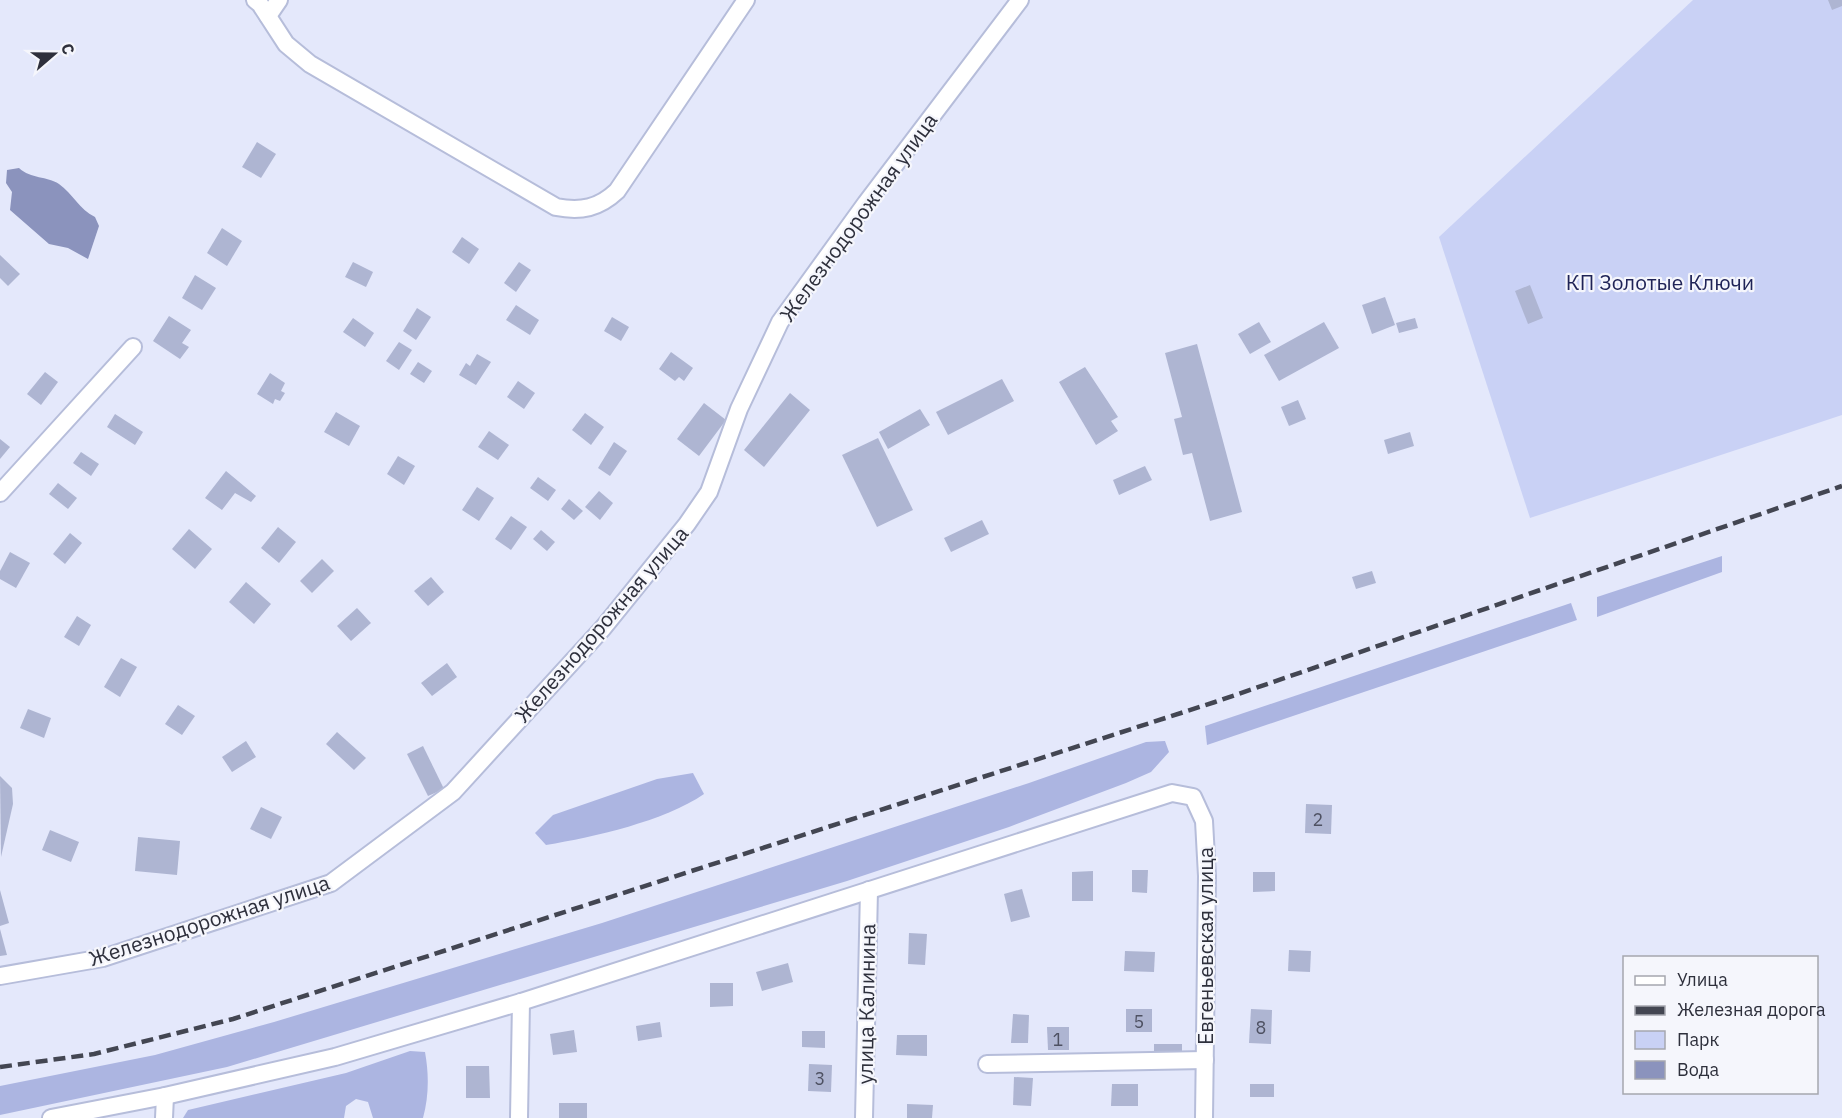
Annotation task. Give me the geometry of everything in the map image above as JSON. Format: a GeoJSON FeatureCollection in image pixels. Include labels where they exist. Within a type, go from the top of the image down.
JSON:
{"type":"FeatureCollection","features":[{"type":"Feature","properties":{"kind":"street"},"geometry":{"type":"LineString","coordinates":[[255,0],[286,44],[310,64],[556,207],[569,209],[592,208],[606,201],[617,191],[746,0]]}},
{"type":"Feature","properties":{"kind":"street"},"geometry":{"type":"LineString","coordinates":[[268,16],[279,0]]}},
{"type":"Feature","properties":{"kind":"street","name":"Железнодорожная улица"},"geometry":{"type":"LineString","coordinates":[[0,976],[103,958],[332,883],[453,792],[603,628],[687,524],[709,492],[740,409],[780,322],[866,203],[1020,0]]}},
{"type":"Feature","properties":{"kind":"street"},"geometry":{"type":"LineString","coordinates":[[0,493],[133,348]]}},
{"type":"Feature","properties":{"kind":"street","name":"Евгеньевская улица"},"geometry":{"type":"LineString","coordinates":[[868,890],[1172,793],[1193,797],[1204,821],[1207,876],[1204,1118]]}},
{"type":"Feature","properties":{"kind":"street"},"geometry":{"type":"LineString","coordinates":[[51,1118],[165,1096],[335,1057],[521,1002],[868,890]]}},
{"type":"Feature","properties":{"kind":"street","name":"улица Калинина"},"geometry":{"type":"LineString","coordinates":[[864,1118],[868,890]]}},
{"type":"Feature","properties":{"kind":"street"},"geometry":{"type":"LineString","coordinates":[[519,1118],[521,1002]]}},
{"type":"Feature","properties":{"kind":"street"},"geometry":{"type":"LineString","coordinates":[[987,1064],[1205,1060]]}},
{"type":"Feature","properties":{"kind":"street"},"geometry":{"type":"LineString","coordinates":[[164,1118],[165,1096]]}},
{"type":"Feature","properties":{"kind":"green space","name":"КП Золотые Ключи"},"geometry":{"type":"Polygon","coordinates":[[[1693,0],[1842,0],[1842,415],[1530,518],[1439,237],[1693,0]]]}},
{"type":"Feature","properties":{"kind":"shaded area"},"geometry":{"type":"Polygon","coordinates":[[[1722,556],[1722,572],[1597,617],[1597,597],[1722,556]]]}},
{"type":"Feature","properties":{"kind":"shaded area"},"geometry":{"type":"Polygon","coordinates":[[[1571,603],[1577,620],[1207,745],[1205,726],[1571,603]]]}},
{"type":"Feature","properties":{"kind":"shaded area"},"geometry":{"type":"Polygon","coordinates":[[[1165,741],[1169,752],[1151,772],[1009,827],[847,881],[227,1067],[0,1115],[0,1086],[155,1055],[274,1022],[602,923],[1029,783],[1146,742],[1165,741]]]}},
{"type":"Feature","properties":{"kind":"shaded area"},"geometry":{"type":"Polygon","coordinates":[[[693,773],[704,794],[688,804],[650,820],[546,845],[535,833],[553,815],[657,779],[693,773]]]}},
{"type":"Feature","properties":{"kind":"shaded area"},"geometry":{"type":"Polygon","coordinates":[[[410,1051],[425,1052],[428,1085],[423,1118],[373,1118],[368,1102],[356,1099],[346,1106],[344,1118],[183,1118],[188,1110],[346,1073],[410,1051]]]}},
{"type":"Feature","properties":{"kind":"water"},"geometry":{"type":"Polygon","coordinates":[[[19,168],[29,174],[59,184],[95,217],[99,226],[88,259],[68,248],[49,244],[10,210],[12,192],[6,183],[7,170],[19,168]]]}},
{"type":"Feature","properties":{"kind":"building"},"geometry":{"type":"Polygon","coordinates":[[[1828,0],[1842,0],[1842,6],[1832,10],[1828,0]]]}},
{"type":"Feature","properties":{"kind":"building"},"geometry":{"type":"Polygon","coordinates":[[[257,142],[276,154],[261,178],[242,167],[257,142]]]}},
{"type":"Feature","properties":{"kind":"building"},"geometry":{"type":"Polygon","coordinates":[[[222,228],[242,241],[227,266],[207,253],[222,228]]]}},
{"type":"Feature","properties":{"kind":"building"},"geometry":{"type":"Polygon","coordinates":[[[462,237],[479,249],[469,264],[452,252],[462,237]]]}},
{"type":"Feature","properties":{"kind":"building"},"geometry":{"type":"Polygon","coordinates":[[[0,255],[20,274],[8,286],[0,278],[0,255]]]}},
{"type":"Feature","properties":{"kind":"building"},"geometry":{"type":"Polygon","coordinates":[[[353,262],[373,272],[366,287],[345,277],[353,262]]]}},
{"type":"Feature","properties":{"kind":"building"},"geometry":{"type":"Polygon","coordinates":[[[519,262],[531,270],[516,292],[504,283],[519,262]]]}},
{"type":"Feature","properties":{"kind":"building"},"geometry":{"type":"Polygon","coordinates":[[[195,275],[216,288],[202,310],[182,298],[195,275]]]}},
{"type":"Feature","properties":{"kind":"building"},"geometry":{"type":"Polygon","coordinates":[[[1530,285],[1543,318],[1528,324],[1515,291],[1530,285]]]}},
{"type":"Feature","properties":{"kind":"building"},"geometry":{"type":"Polygon","coordinates":[[[1385,297],[1395,325],[1372,334],[1362,305],[1385,297]]]}},
{"type":"Feature","properties":{"kind":"building"},"geometry":{"type":"Polygon","coordinates":[[[516,305],[539,320],[530,335],[506,320],[516,305]]]}},
{"type":"Feature","properties":{"kind":"building"},"geometry":{"type":"Polygon","coordinates":[[[417,308],[431,317],[416,340],[403,331],[417,308]]]}},
{"type":"Feature","properties":{"kind":"building"},"geometry":{"type":"Polygon","coordinates":[[[169,316],[191,330],[182,343],[189,347],[180,359],[153,341],[169,316]]]}},
{"type":"Feature","properties":{"kind":"building"},"geometry":{"type":"Polygon","coordinates":[[[612,317],[629,327],[621,341],[604,331],[612,317]]]}},
{"type":"Feature","properties":{"kind":"building"},"geometry":{"type":"Polygon","coordinates":[[[353,318],[374,333],[365,347],[343,332],[353,318]]]}},
{"type":"Feature","properties":{"kind":"building"},"geometry":{"type":"Polygon","coordinates":[[[1415,318],[1418,328],[1399,333],[1396,323],[1415,318]]]}},
{"type":"Feature","properties":{"kind":"building"},"geometry":{"type":"Polygon","coordinates":[[[1259,322],[1271,342],[1250,354],[1238,334],[1259,322]]]}},
{"type":"Feature","properties":{"kind":"building"},"geometry":{"type":"Polygon","coordinates":[[[1324,322],[1339,348],[1279,381],[1264,355],[1324,322]]]}},
{"type":"Feature","properties":{"kind":"building"},"geometry":{"type":"Polygon","coordinates":[[[399,342],[412,350],[399,370],[386,361],[399,342]]]}},
{"type":"Feature","properties":{"kind":"building"},"geometry":{"type":"Polygon","coordinates":[[[1197,344],[1242,512],[1210,521],[1192,453],[1183,455],[1174,419],[1182,417],[1165,353],[1197,344]]]}},
{"type":"Feature","properties":{"kind":"building"},"geometry":{"type":"Polygon","coordinates":[[[671,352],[693,368],[684,381],[679,377],[675,381],[659,369],[671,352]]]}},
{"type":"Feature","properties":{"kind":"building"},"geometry":{"type":"Polygon","coordinates":[[[477,354],[491,362],[476,385],[459,375],[466,363],[470,366],[477,354]]]}},
{"type":"Feature","properties":{"kind":"building"},"geometry":{"type":"Polygon","coordinates":[[[418,362],[432,371],[424,383],[410,374],[418,362]]]}},
{"type":"Feature","properties":{"kind":"building"},"geometry":{"type":"Polygon","coordinates":[[[1085,367],[1118,417],[1111,421],[1118,431],[1096,445],[1059,382],[1085,367]]]}},
{"type":"Feature","properties":{"kind":"building"},"geometry":{"type":"Polygon","coordinates":[[[45,372],[58,382],[41,405],[27,394],[45,372]]]}},
{"type":"Feature","properties":{"kind":"building"},"geometry":{"type":"Polygon","coordinates":[[[270,373],[285,383],[281,391],[285,393],[280,401],[275,399],[273,404],[257,394],[270,373]]]}},
{"type":"Feature","properties":{"kind":"building"},"geometry":{"type":"Polygon","coordinates":[[[1002,379],[1014,401],[948,435],[936,412],[1002,379]]]}},
{"type":"Feature","properties":{"kind":"building"},"geometry":{"type":"Polygon","coordinates":[[[518,381],[535,393],[524,409],[507,397],[518,381]]]}},
{"type":"Feature","properties":{"kind":"building"},"geometry":{"type":"Polygon","coordinates":[[[790,393],[810,410],[764,467],[744,450],[790,393]]]}},
{"type":"Feature","properties":{"kind":"building"},"geometry":{"type":"Polygon","coordinates":[[[1298,400],[1306,419],[1289,426],[1281,407],[1298,400]]]}},
{"type":"Feature","properties":{"kind":"building"},"geometry":{"type":"Polygon","coordinates":[[[704,403],[726,420],[699,456],[677,439],[704,403]]]}},
{"type":"Feature","properties":{"kind":"building"},"geometry":{"type":"Polygon","coordinates":[[[920,409],[930,425],[888,449],[879,432],[920,409]]]}},
{"type":"Feature","properties":{"kind":"building"},"geometry":{"type":"Polygon","coordinates":[[[336,412],[360,426],[349,446],[324,432],[336,412]]]}},
{"type":"Feature","properties":{"kind":"building"},"geometry":{"type":"Polygon","coordinates":[[[585,413],[604,427],[591,445],[572,430],[585,413]]]}},
{"type":"Feature","properties":{"kind":"building"},"geometry":{"type":"Polygon","coordinates":[[[115,414],[143,432],[135,445],[107,427],[115,414]]]}},
{"type":"Feature","properties":{"kind":"building"},"geometry":{"type":"Polygon","coordinates":[[[489,431],[509,445],[498,460],[478,447],[489,431]]]}},
{"type":"Feature","properties":{"kind":"building"},"geometry":{"type":"Polygon","coordinates":[[[1410,432],[1414,446],[1388,454],[1384,440],[1410,432]]]}},
{"type":"Feature","properties":{"kind":"building"},"geometry":{"type":"Polygon","coordinates":[[[878,438],[913,510],[877,527],[842,455],[878,438]]]}},
{"type":"Feature","properties":{"kind":"building"},"geometry":{"type":"Polygon","coordinates":[[[0,439],[10,447],[0,459],[0,439]]]}},
{"type":"Feature","properties":{"kind":"building"},"geometry":{"type":"Polygon","coordinates":[[[614,442],[627,451],[610,476],[598,468],[614,442]]]}},
{"type":"Feature","properties":{"kind":"building"},"geometry":{"type":"Polygon","coordinates":[[[81,452],[99,464],[91,476],[73,463],[81,452]]]}},
{"type":"Feature","properties":{"kind":"building"},"geometry":{"type":"Polygon","coordinates":[[[398,456],[415,466],[404,485],[387,474],[398,456]]]}},
{"type":"Feature","properties":{"kind":"building"},"geometry":{"type":"Polygon","coordinates":[[[1145,466],[1152,480],[1119,495],[1113,480],[1145,466]]]}},
{"type":"Feature","properties":{"kind":"building"},"geometry":{"type":"Polygon","coordinates":[[[226,471],[256,496],[251,502],[235,493],[222,510],[205,498],[226,471]]]}},
{"type":"Feature","properties":{"kind":"building"},"geometry":{"type":"Polygon","coordinates":[[[538,477],[556,490],[548,501],[530,488],[538,477]]]}},
{"type":"Feature","properties":{"kind":"building"},"geometry":{"type":"Polygon","coordinates":[[[58,483],[77,498],[68,509],[49,494],[58,483]]]}},
{"type":"Feature","properties":{"kind":"building"},"geometry":{"type":"Polygon","coordinates":[[[477,487],[494,498],[479,521],[462,510],[477,487]]]}},
{"type":"Feature","properties":{"kind":"building"},"geometry":{"type":"Polygon","coordinates":[[[599,491],[613,503],[600,520],[585,507],[599,491]]]}},
{"type":"Feature","properties":{"kind":"building"},"geometry":{"type":"Polygon","coordinates":[[[569,499],[583,511],[574,520],[561,509],[569,499]]]}},
{"type":"Feature","properties":{"kind":"building"},"geometry":{"type":"Polygon","coordinates":[[[511,516],[527,527],[511,550],[495,539],[511,516]]]}},
{"type":"Feature","properties":{"kind":"building"},"geometry":{"type":"Polygon","coordinates":[[[982,520],[989,534],[951,552],[944,538],[982,520]]]}},
{"type":"Feature","properties":{"kind":"building"},"geometry":{"type":"Polygon","coordinates":[[[278,527],[296,542],[279,563],[261,548],[278,527]]]}},
{"type":"Feature","properties":{"kind":"building"},"geometry":{"type":"Polygon","coordinates":[[[189,529],[212,549],[195,569],[172,549],[189,529]]]}},
{"type":"Feature","properties":{"kind":"building"},"geometry":{"type":"Polygon","coordinates":[[[541,530],[555,542],[547,551],[533,539],[541,530]]]}},
{"type":"Feature","properties":{"kind":"building"},"geometry":{"type":"Polygon","coordinates":[[[70,533],[82,543],[65,564],[53,554],[70,533]]]}},
{"type":"Feature","properties":{"kind":"building"},"geometry":{"type":"Polygon","coordinates":[[[10,552],[30,563],[16,588],[0,579],[0,571],[10,552]]]}},
{"type":"Feature","properties":{"kind":"building"},"geometry":{"type":"Polygon","coordinates":[[[322,559],[334,571],[312,593],[300,581],[322,559]]]}},
{"type":"Feature","properties":{"kind":"building"},"geometry":{"type":"Polygon","coordinates":[[[1372,571],[1376,583],[1356,589],[1352,577],[1372,571]]]}},
{"type":"Feature","properties":{"kind":"building"},"geometry":{"type":"Polygon","coordinates":[[[431,577],[444,592],[428,606],[414,591],[431,577]]]}},
{"type":"Feature","properties":{"kind":"building"},"geometry":{"type":"Polygon","coordinates":[[[246,582],[271,604],[254,624],[229,602],[246,582]]]}},
{"type":"Feature","properties":{"kind":"building"},"geometry":{"type":"Polygon","coordinates":[[[357,608],[371,623],[351,641],[337,626],[357,608]]]}},
{"type":"Feature","properties":{"kind":"building"},"geometry":{"type":"Polygon","coordinates":[[[77,616],[91,625],[79,646],[64,637],[77,616]]]}},
{"type":"Feature","properties":{"kind":"building"},"geometry":{"type":"Polygon","coordinates":[[[121,658],[137,667],[120,697],[104,687],[121,658]]]}},
{"type":"Feature","properties":{"kind":"building"},"geometry":{"type":"Polygon","coordinates":[[[447,663],[457,677],[432,696],[421,683],[447,663]]]}},
{"type":"Feature","properties":{"kind":"building"},"geometry":{"type":"Polygon","coordinates":[[[178,705],[195,716],[182,735],[165,724],[178,705]]]}},
{"type":"Feature","properties":{"kind":"building"},"geometry":{"type":"Polygon","coordinates":[[[28,709],[51,718],[44,738],[20,728],[28,709]]]}},
{"type":"Feature","properties":{"kind":"building"},"geometry":{"type":"Polygon","coordinates":[[[337,732],[366,758],[354,770],[326,744],[337,732]]]}},
{"type":"Feature","properties":{"kind":"building"},"geometry":{"type":"Polygon","coordinates":[[[246,741],[256,757],[232,772],[222,757],[246,741]]]}},
{"type":"Feature","properties":{"kind":"building"},"geometry":{"type":"Polygon","coordinates":[[[423,746],[444,789],[428,796],[407,754],[423,746]]]}},
{"type":"Feature","properties":{"kind":"building"},"geometry":{"type":"Polygon","coordinates":[[[0,776],[12,788],[13,804],[1,857],[0,776]]]}},
{"type":"Feature","properties":{"kind":"building"},"geometry":{"type":"Polygon","coordinates":[[[1306,804],[1332,805],[1331,834],[1305,833],[1306,804]]]}},
{"type":"Feature","properties":{"kind":"building"},"geometry":{"type":"Polygon","coordinates":[[[261,807],[282,817],[271,839],[250,829],[261,807]]]}},
{"type":"Feature","properties":{"kind":"building"},"geometry":{"type":"Polygon","coordinates":[[[50,830],[79,842],[71,862],[42,850],[50,830]]]}},
{"type":"Feature","properties":{"kind":"building"},"geometry":{"type":"Polygon","coordinates":[[[138,837],[180,841],[177,875],[135,871],[138,837]]]}},
{"type":"Feature","properties":{"kind":"building"},"geometry":{"type":"Polygon","coordinates":[[[1132,870],[1148,870],[1147,893],[1132,892],[1132,870]]]}},
{"type":"Feature","properties":{"kind":"building"},"geometry":{"type":"Polygon","coordinates":[[[1093,871],[1093,901],[1072,901],[1072,872],[1093,871]]]}},
{"type":"Feature","properties":{"kind":"building"},"geometry":{"type":"Polygon","coordinates":[[[1253,872],[1275,872],[1275,891],[1253,892],[1253,872]]]}},
{"type":"Feature","properties":{"kind":"building"},"geometry":{"type":"Polygon","coordinates":[[[1022,889],[1030,917],[1011,922],[1004,894],[1022,889]]]}},
{"type":"Feature","properties":{"kind":"building"},"geometry":{"type":"Polygon","coordinates":[[[0,890],[9,923],[0,926],[0,890]]]}},
{"type":"Feature","properties":{"kind":"building"},"geometry":{"type":"Polygon","coordinates":[[[0,929],[7,955],[0,956],[0,929]]]}},
{"type":"Feature","properties":{"kind":"building"},"geometry":{"type":"Polygon","coordinates":[[[909,933],[927,934],[925,965],[908,964],[909,933]]]}},
{"type":"Feature","properties":{"kind":"building"},"geometry":{"type":"Polygon","coordinates":[[[1289,950],[1311,951],[1310,972],[1288,971],[1289,950]]]}},
{"type":"Feature","properties":{"kind":"building"},"geometry":{"type":"Polygon","coordinates":[[[1125,951],[1155,952],[1154,972],[1124,971],[1125,951]]]}},
{"type":"Feature","properties":{"kind":"building"},"geometry":{"type":"Polygon","coordinates":[[[788,963],[793,982],[762,991],[756,972],[788,963]]]}},
{"type":"Feature","properties":{"kind":"building"},"geometry":{"type":"Polygon","coordinates":[[[710,983],[733,983],[733,1006],[710,1007],[710,983]]]}},
{"type":"Feature","properties":{"kind":"building"},"geometry":{"type":"Polygon","coordinates":[[[1126,1009],[1152,1009],[1152,1032],[1126,1032],[1126,1009]]]}},
{"type":"Feature","properties":{"kind":"building"},"geometry":{"type":"Polygon","coordinates":[[[1251,1009],[1272,1010],[1271,1044],[1249,1043],[1251,1009]]]}},
{"type":"Feature","properties":{"kind":"building"},"geometry":{"type":"Polygon","coordinates":[[[1013,1014],[1029,1015],[1028,1043],[1011,1043],[1013,1014]]]}},
{"type":"Feature","properties":{"kind":"building"},"geometry":{"type":"Polygon","coordinates":[[[660,1022],[662,1037],[638,1041],[636,1026],[660,1022]]]}},
{"type":"Feature","properties":{"kind":"building"},"geometry":{"type":"Polygon","coordinates":[[[1047,1027],[1069,1027],[1069,1050],[1048,1050],[1047,1027]]]}},
{"type":"Feature","properties":{"kind":"building"},"geometry":{"type":"Polygon","coordinates":[[[574,1030],[577,1052],[553,1055],[550,1034],[574,1030]]]}},
{"type":"Feature","properties":{"kind":"building"},"geometry":{"type":"Polygon","coordinates":[[[802,1031],[825,1031],[825,1048],[802,1047],[802,1031]]]}},
{"type":"Feature","properties":{"kind":"building"},"geometry":{"type":"Polygon","coordinates":[[[897,1035],[927,1035],[927,1056],[896,1055],[897,1035]]]}},
{"type":"Feature","properties":{"kind":"building"},"geometry":{"type":"Polygon","coordinates":[[[1154,1044],[1182,1044],[1182,1057],[1154,1057],[1154,1044]]]}},
{"type":"Feature","properties":{"kind":"building"},"geometry":{"type":"Polygon","coordinates":[[[809,1064],[832,1065],[831,1092],[808,1091],[809,1064]]]}},
{"type":"Feature","properties":{"kind":"building"},"geometry":{"type":"Polygon","coordinates":[[[466,1066],[489,1066],[490,1098],[466,1098],[466,1066]]]}},
{"type":"Feature","properties":{"kind":"building"},"geometry":{"type":"Polygon","coordinates":[[[1014,1077],[1033,1078],[1031,1106],[1013,1105],[1014,1077]]]}},
{"type":"Feature","properties":{"kind":"building"},"geometry":{"type":"Polygon","coordinates":[[[1112,1084],[1138,1084],[1138,1106],[1111,1106],[1112,1084]]]}},
{"type":"Feature","properties":{"kind":"building"},"geometry":{"type":"Polygon","coordinates":[[[1250,1084],[1274,1084],[1274,1097],[1250,1097],[1250,1084]]]}},
{"type":"Feature","properties":{"kind":"building"},"geometry":{"type":"Polygon","coordinates":[[[559,1103],[587,1103],[587,1118],[559,1118],[559,1103]]]}},
{"type":"Feature","properties":{"kind":"building"},"geometry":{"type":"Polygon","coordinates":[[[907,1104],[933,1105],[932,1118],[907,1118],[907,1104]]]}},
{"type":"Feature","properties":{"kind":"railway"},"geometry":{"type":"LineString","coordinates":[[0,1067],[94,1054],[233,1019],[1215,702],[1842,486]]}}]}
